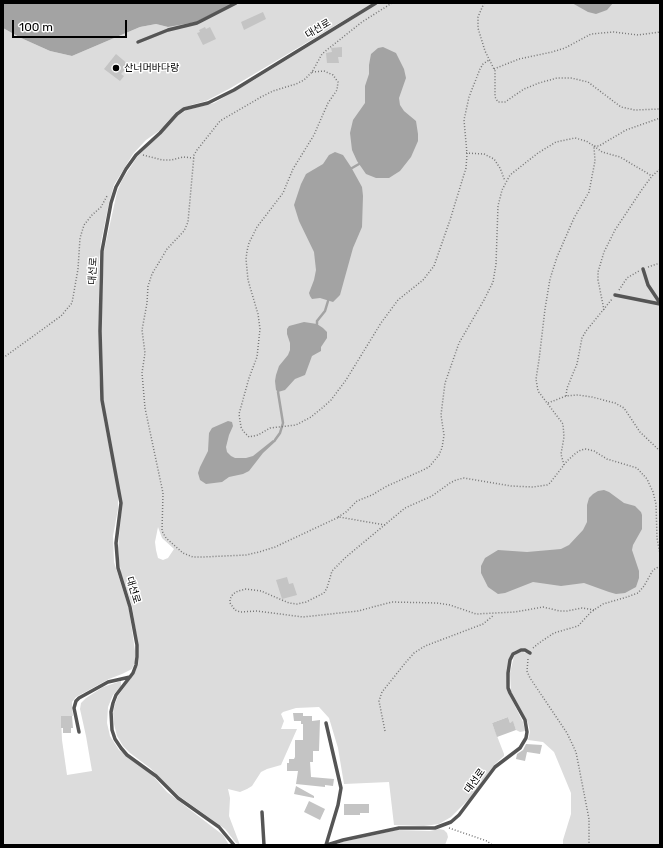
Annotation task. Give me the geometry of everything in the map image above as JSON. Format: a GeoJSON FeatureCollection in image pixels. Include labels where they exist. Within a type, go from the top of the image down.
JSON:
{"type":"FeatureCollection","features":[{"type":"Feature","properties":{"kind":"lane"},"geometry":{"type":"LineString","coordinates":[[138,42],[168,30],[197,23],[236,3]]}},
{"type":"Feature","properties":{"kind":"lane","name":"대선로"},"geometry":{"type":"LineString","coordinates":[[234,845],[219,827],[175,795],[156,776],[127,755],[121,748],[112,730],[111,712],[116,695],[130,677],[136,665],[137,645],[130,607],[118,568],[116,542],[121,503],[102,400],[100,366],[100,286],[102,251],[111,202],[126,169],[137,154],[160,133],[176,114],[184,109],[208,103],[234,90],[376,3]]}},
{"type":"Feature","properties":{"kind":"lane"},"geometry":{"type":"LineString","coordinates":[[643,269],[648,285],[660,304]]}},
{"type":"Feature","properties":{"kind":"lane"},"geometry":{"type":"LineString","coordinates":[[615,295],[660,304]]}},
{"type":"Feature","properties":{"kind":"lane","name":"대선로"},"geometry":{"type":"LineString","coordinates":[[326,845],[393,828],[435,828],[451,822],[459,815],[495,767],[520,748],[526,738],[527,727],[525,720],[508,688],[508,673],[510,660],[513,654],[521,650],[525,650],[530,653]]}},
{"type":"Feature","properties":{"kind":"lane"},"geometry":{"type":"LineString","coordinates":[[79,732],[74,708],[76,701],[108,682],[130,677]]}},
{"type":"Feature","properties":{"kind":"lane","name":"대선로"},"geometry":{"type":"LineString","coordinates":[[326,722],[341,788],[340,800],[326,845]]}},
{"type":"Feature","properties":{"kind":"lane"},"geometry":{"type":"LineString","coordinates":[[262,812],[264,845]]}},
{"type":"Feature","properties":{"kind":"path"},"geometry":{"type":"LineString","coordinates":[[392,3],[362,22],[322,54],[312,72],[304,80],[267,94],[220,121],[195,152],[188,222],[184,231],[167,248],[152,274],[148,286],[147,303],[142,330],[145,353],[142,373],[144,399],[163,493],[161,518],[163,534],[183,553],[193,557],[246,555],[275,547],[346,512],[357,501],[429,467],[439,455],[444,442],[441,415],[445,383],[459,343],[493,282],[496,264],[497,212],[499,199],[506,182],[516,170],[556,142],[575,138],[586,141],[602,152],[620,157],[652,176]]}},
{"type":"Feature","properties":{"kind":"path"},"geometry":{"type":"LineString","coordinates":[[484,3],[478,17],[478,28],[485,52],[494,69],[495,97],[498,102],[505,102],[524,89],[535,84],[558,78],[571,78],[588,82],[621,107],[635,110],[660,109]]}},
{"type":"Feature","properties":{"kind":"path"},"geometry":{"type":"LineString","coordinates":[[494,69],[519,59],[565,48],[591,34],[614,32],[638,35],[660,32]]}},
{"type":"Feature","properties":{"kind":"path"},"geometry":{"type":"LineString","coordinates":[[312,72],[324,71],[333,74],[338,82],[337,90],[325,110],[314,135],[291,174],[283,193],[262,219],[252,235],[246,259],[251,292],[260,321],[260,338],[257,357],[241,407],[239,421],[243,431],[249,437],[258,435],[270,428],[296,425],[311,417],[331,400],[350,374],[381,323],[398,300],[423,280],[428,274],[436,260],[466,168],[464,130],[465,111],[476,76],[483,64],[489,60]]}},
{"type":"Feature","properties":{"kind":"path"},"geometry":{"type":"LineString","coordinates":[[594,146],[599,146],[626,130],[660,118]]}},
{"type":"Feature","properties":{"kind":"path"},"geometry":{"type":"LineString","coordinates":[[564,465],[561,454],[564,437],[562,424],[538,391],[536,379],[540,360],[547,292],[557,257],[574,218],[589,192],[595,161],[594,146]]}},
{"type":"Feature","properties":{"kind":"path"},"geometry":{"type":"LineString","coordinates":[[466,153],[484,154],[494,159],[506,182]]}},
{"type":"Feature","properties":{"kind":"path"},"geometry":{"type":"LineString","coordinates":[[137,154],[162,160],[183,157],[194,158]]}},
{"type":"Feature","properties":{"kind":"path"},"geometry":{"type":"LineString","coordinates":[[604,310],[598,280],[598,272],[604,252],[615,230],[652,176],[660,169]]}},
{"type":"Feature","properties":{"kind":"path"},"geometry":{"type":"LineString","coordinates":[[3,358],[61,316],[72,303],[78,269],[80,238],[84,225],[101,207],[107,196],[115,192]]}},
{"type":"Feature","properties":{"kind":"path"},"geometry":{"type":"LineString","coordinates":[[566,396],[582,338],[586,331],[604,310],[627,278],[643,269],[660,263]]}},
{"type":"Feature","properties":{"kind":"path"},"geometry":{"type":"LineString","coordinates":[[547,403],[566,396],[578,396],[592,397],[620,406],[624,408],[640,432],[660,451]]}},
{"type":"Feature","properties":{"kind":"path"},"geometry":{"type":"LineString","coordinates":[[594,610],[582,608],[560,611],[543,607],[515,612],[476,614],[450,605],[416,602],[392,602],[358,612],[303,618],[257,611],[240,612],[232,607],[230,599],[233,594],[246,589],[261,591],[289,603],[297,604],[316,598],[324,593],[336,566],[406,508],[432,496],[450,483],[464,478],[511,486],[542,486],[550,483],[564,465],[581,450],[590,449],[607,459],[637,468],[647,479],[653,492],[656,504],[657,538],[660,554]]}},
{"type":"Feature","properties":{"kind":"path"},"geometry":{"type":"LineString","coordinates":[[336,517],[385,525]]}},
{"type":"Feature","properties":{"kind":"path"},"geometry":{"type":"LineString","coordinates":[[589,845],[589,819],[576,752],[567,732],[530,678],[527,665],[530,653],[539,643],[554,633],[578,626],[594,610],[603,604],[627,598],[638,593],[644,586],[653,570],[660,566]]}},
{"type":"Feature","properties":{"kind":"path"},"geometry":{"type":"LineString","coordinates":[[385,731],[379,701],[382,692],[414,653],[425,646],[483,624],[495,614]]}},
{"type":"Feature","properties":{"kind":"path"},"geometry":{"type":"LineString","coordinates":[[443,826],[487,841],[492,845]]}},
{"type":"Feature","properties":{"kind":"shaded area"},"geometry":{"type":"Polygon","coordinates":[[[3,3],[234,3],[196,22],[168,27],[156,24],[140,27],[72,56],[50,51],[3,28],[3,3]]]}},
{"type":"Feature","properties":{"kind":"shaded area"},"geometry":{"type":"Polygon","coordinates":[[[234,3],[373,3],[229,89],[206,101],[177,111],[159,131],[146,140],[133,154],[114,185],[101,242],[99,262],[99,377],[104,420],[118,491],[118,509],[113,536],[114,562],[129,609],[135,651],[135,662],[132,669],[109,679],[76,697],[72,702],[73,716],[61,717],[62,740],[67,775],[92,771],[80,709],[81,703],[103,687],[121,681],[121,686],[113,695],[108,707],[107,723],[110,736],[119,750],[153,776],[167,792],[223,835],[229,845],[3,845],[3,28],[50,51],[72,56],[140,27],[156,24],[168,27],[234,3]]]}},
{"type":"Feature","properties":{"kind":"shaded area"},"geometry":{"type":"Polygon","coordinates":[[[379,3],[660,3],[660,845],[563,845],[563,840],[571,814],[571,793],[554,752],[543,742],[528,740],[530,732],[528,723],[511,693],[510,673],[514,656],[518,652],[526,653],[529,651],[522,648],[511,654],[506,688],[523,722],[525,731],[520,732],[516,730],[513,722],[510,723],[508,717],[492,723],[504,756],[495,764],[471,797],[451,817],[439,824],[424,826],[394,825],[389,782],[344,784],[338,748],[329,718],[319,707],[296,708],[283,712],[281,714],[284,721],[281,729],[297,729],[281,765],[261,772],[252,786],[247,789],[240,792],[228,789],[230,798],[229,816],[240,845],[236,843],[225,829],[179,796],[150,768],[130,753],[123,746],[117,736],[113,713],[115,704],[118,696],[135,672],[139,658],[132,606],[121,573],[119,560],[118,548],[122,505],[103,398],[101,323],[104,251],[117,192],[122,180],[137,157],[177,116],[187,110],[214,103],[379,3]],[[158,527],[155,542],[156,550],[158,558],[163,560],[168,558],[174,549],[162,538],[158,527]]]}},
{"type":"Feature","properties":{"kind":"shaded area"},"geometry":{"type":"Polygon","coordinates":[[[572,3],[613,3],[607,10],[596,14],[588,12],[572,3]]]}},
{"type":"Feature","properties":{"kind":"shaded area"},"geometry":{"type":"Polygon","coordinates":[[[383,47],[396,53],[404,69],[406,78],[399,98],[400,105],[404,111],[416,121],[418,141],[411,157],[400,171],[389,178],[376,178],[366,174],[357,161],[352,150],[350,133],[353,120],[365,103],[365,86],[369,74],[371,54],[378,48],[383,47]]]}},
{"type":"Feature","properties":{"kind":"shaded area"},"geometry":{"type":"Polygon","coordinates":[[[335,152],[343,155],[351,167],[362,187],[363,196],[362,227],[353,248],[340,295],[333,302],[320,298],[312,299],[310,296],[309,293],[316,270],[314,252],[299,221],[294,205],[306,174],[323,164],[329,155],[335,152]]]}},
{"type":"Feature","properties":{"kind":"shaded area"},"geometry":{"type":"Polygon","coordinates":[[[304,322],[317,324],[323,328],[327,332],[327,338],[321,347],[321,351],[312,356],[305,375],[295,379],[285,390],[278,392],[276,390],[276,375],[279,366],[290,350],[287,329],[289,326],[304,322]]]}},
{"type":"Feature","properties":{"kind":"shaded area"},"geometry":{"type":"Polygon","coordinates":[[[228,421],[232,422],[233,426],[226,447],[227,452],[235,458],[246,458],[253,456],[273,440],[276,441],[263,453],[249,471],[229,477],[222,482],[206,484],[200,480],[198,473],[208,451],[209,433],[212,428],[228,421]]]}},
{"type":"Feature","properties":{"kind":"shaded area"},"geometry":{"type":"Polygon","coordinates":[[[604,490],[624,503],[635,506],[642,515],[642,529],[633,545],[632,550],[639,571],[639,578],[636,587],[625,593],[616,594],[584,583],[561,586],[533,582],[505,593],[498,594],[488,587],[481,573],[481,566],[485,558],[498,550],[527,552],[561,549],[569,545],[583,530],[587,522],[587,505],[589,498],[598,491],[604,490]]]}},
{"type":"Feature","properties":{"kind":"shaded area"},"geometry":{"type":"Polygon","coordinates":[[[439,829],[444,830],[447,833],[448,837],[445,845],[335,845],[342,842],[397,830],[430,831],[439,829]]]}},
{"type":"Feature","properties":{"kind":"building"},"geometry":{"type":"Polygon","coordinates":[[[263,12],[266,19],[244,30],[241,22],[263,12]]]}},
{"type":"Feature","properties":{"kind":"building"},"geometry":{"type":"Polygon","coordinates":[[[205,27],[206,29],[210,27],[216,39],[203,45],[197,33],[205,27]]]}},
{"type":"Feature","properties":{"kind":"building"},"geometry":{"type":"Polygon","coordinates":[[[342,47],[342,57],[338,57],[339,63],[327,63],[326,53],[332,52],[331,48],[342,47]]]}},
{"type":"Feature","properties":{"kind":"building"},"geometry":{"type":"Polygon","coordinates":[[[116,54],[129,65],[121,74],[124,76],[120,81],[104,69],[116,54]]]}},
{"type":"Feature","properties":{"kind":"building"},"geometry":{"type":"Polygon","coordinates":[[[287,577],[289,584],[293,583],[297,595],[282,599],[276,580],[287,577]]]}},
{"type":"Feature","properties":{"kind":"building"},"geometry":{"type":"Polygon","coordinates":[[[293,713],[303,713],[303,716],[312,716],[312,721],[320,720],[319,751],[313,751],[313,762],[310,762],[311,777],[334,779],[333,786],[325,785],[325,787],[296,784],[298,771],[287,771],[287,763],[289,763],[289,759],[294,759],[295,757],[295,740],[303,740],[303,724],[301,724],[301,721],[294,721],[293,713]]]}},
{"type":"Feature","properties":{"kind":"building"},"geometry":{"type":"Polygon","coordinates":[[[61,716],[72,716],[73,728],[71,728],[71,733],[63,733],[63,728],[61,728],[61,716]]]}},
{"type":"Feature","properties":{"kind":"building"},"geometry":{"type":"Polygon","coordinates":[[[508,717],[510,723],[513,721],[516,730],[497,737],[492,723],[508,717]]]}},
{"type":"Feature","properties":{"kind":"building"},"geometry":{"type":"Polygon","coordinates":[[[526,744],[542,745],[540,754],[527,752],[525,761],[516,759],[517,754],[523,750],[526,744]]]}},
{"type":"Feature","properties":{"kind":"building"},"geometry":{"type":"Polygon","coordinates":[[[296,786],[314,796],[314,798],[294,794],[296,786]]]}},
{"type":"Feature","properties":{"kind":"building"},"geometry":{"type":"Polygon","coordinates":[[[309,801],[325,809],[320,820],[304,812],[309,801]]]}},
{"type":"Feature","properties":{"kind":"building"},"geometry":{"type":"Polygon","coordinates":[[[344,804],[369,804],[369,813],[360,813],[360,815],[344,815],[344,804]]]}},
{"type":"Feature","properties":{"kind":"waterway"},"geometry":{"type":"LineString","coordinates":[[352,168],[359,164]]}},
{"type":"Feature","properties":{"kind":"waterway"},"geometry":{"type":"LineString","coordinates":[[317,324],[317,321],[325,311],[328,301]]}},
{"type":"Feature","properties":{"kind":"waterway"},"geometry":{"type":"LineString","coordinates":[[275,440],[280,433],[283,423],[278,392]]}},
{"type":"Feature","properties":{"kind":"place","name":"산너머바다랑"},"geometry":{"type":"Point","coordinates":[116,68]}}]}
